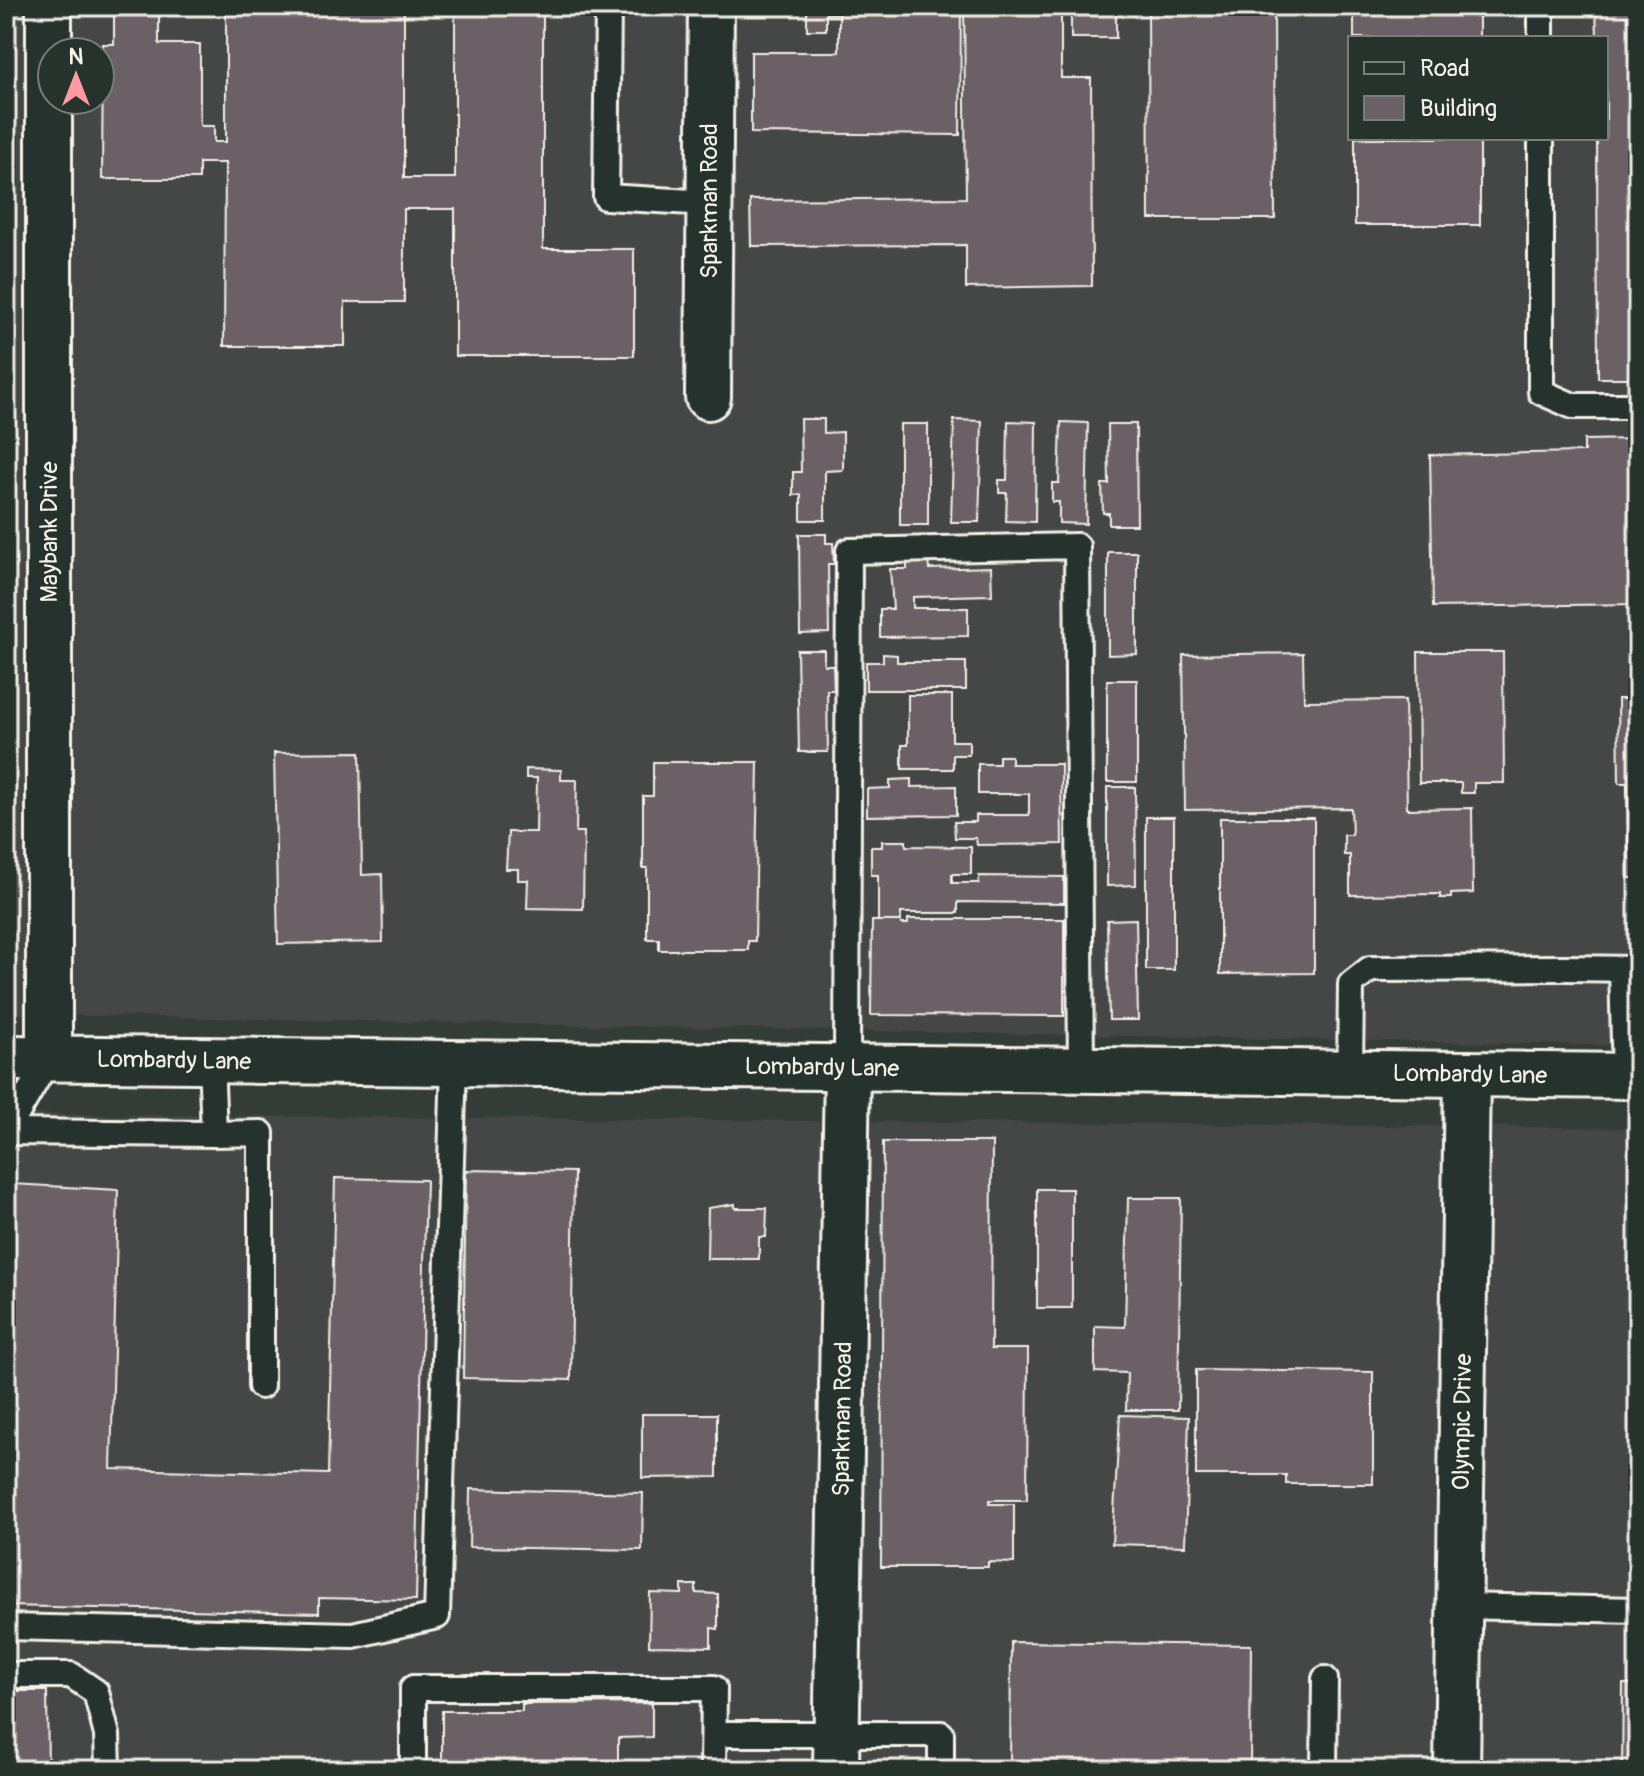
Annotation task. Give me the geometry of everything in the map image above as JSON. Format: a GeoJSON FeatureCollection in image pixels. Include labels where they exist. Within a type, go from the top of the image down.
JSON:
{"type":"FeatureCollection","features":[{"type":"Feature","properties":{"kind":"street","name":"Maybank Drive"},"geometry":{"type":"LineString","coordinates":[[49,6],[49,1058]]}},
{"type":"Feature","properties":{"kind":"street","name":"Sparkman Road"},"geometry":{"type":"LineString","coordinates":[[708,397],[711,6]]}},
{"type":"Feature","properties":{"kind":"street","name":"Lombardy Lane"},"geometry":{"type":"LineString","coordinates":[[6,1058],[1632,1076]]}},
{"type":"Feature","properties":{"kind":"street","name":"Sparkman Road"},"geometry":{"type":"LineString","coordinates":[[836,1752],[847,1067]]}},
{"type":"Feature","properties":{"kind":"street","name":"Olympic Drive"},"geometry":{"type":"LineString","coordinates":[[1457,1770],[1467,1074]]}},
{"type":"Feature","properties":{"kind":"lane"},"geometry":{"type":"LineString","coordinates":[[608,6],[606,197],[709,203]]}},
{"type":"Feature","properties":{"kind":"lane"},"geometry":{"type":"LineString","coordinates":[[1541,6],[1541,36]]}},
{"type":"Feature","properties":{"kind":"lane"},"geometry":{"type":"LineString","coordinates":[[1541,140],[1541,392],[1573,406],[1638,406]]}},
{"type":"Feature","properties":{"kind":"lane"},"geometry":{"type":"LineString","coordinates":[[847,1067],[849,551],[1077,546],[1081,1070]]}},
{"type":"Feature","properties":{"kind":"lane"},"geometry":{"type":"LineString","coordinates":[[1350,1073],[1351,984],[1370,969],[1630,969],[1632,1076]]}},
{"type":"Feature","properties":{"kind":"lane"},"geometry":{"type":"LineString","coordinates":[[49,1058],[6,1132],[261,1133],[261,1386]]}},
{"type":"Feature","properties":{"kind":"lane"},"geometry":{"type":"LineString","coordinates":[[211,1060],[214,1134]]}},
{"type":"Feature","properties":{"kind":"lane"},"geometry":{"type":"LineString","coordinates":[[6,1627],[353,1635],[437,1616],[454,1063]]}},
{"type":"Feature","properties":{"kind":"lane"},"geometry":{"type":"LineString","coordinates":[[1459,1606],[1638,1610]]}},
{"type":"Feature","properties":{"kind":"lane"},"geometry":{"type":"LineString","coordinates":[[6,1675],[71,1675],[96,1692],[107,1735],[108,1770]]}},
{"type":"Feature","properties":{"kind":"lane"},"geometry":{"type":"LineString","coordinates":[[1324,1770],[1325,1679]]}},
{"type":"Feature","properties":{"kind":"lane"},"geometry":{"type":"LineString","coordinates":[[413,1770],[413,1688],[714,1688],[713,1770]]}},
{"type":"Feature","properties":{"kind":"lane"},"geometry":{"type":"LineString","coordinates":[[714,1734],[836,1752],[941,1734],[941,1770]]}},
{"type":"Feature","properties":{"kind":"shaded area"},"geometry":{"type":"Polygon","coordinates":[[[6,6],[1638,6],[1638,1046],[6,1014],[6,6]]]}},
{"type":"Feature","properties":{"kind":"shaded area"},"geometry":{"type":"Polygon","coordinates":[[[6,1114],[1638,1128],[1638,1770],[6,1770],[6,1114]]]}},
{"type":"Feature","properties":{"kind":"building"},"geometry":{"type":"Polygon","coordinates":[[[226,6],[404,6],[404,178],[455,178],[455,6],[543,6],[543,249],[634,249],[634,356],[455,356],[455,209],[404,209],[404,302],[345,302],[345,346],[224,346],[225,163],[199,163],[199,179],[102,179],[102,116],[116,116],[114,7],[159,7],[159,44],[200,44],[200,126],[214,126],[214,142],[226,142],[226,6]]]}},
{"type":"Feature","properties":{"kind":"building"},"geometry":{"type":"Polygon","coordinates":[[[822,6],[961,6],[960,135],[751,133],[751,52],[839,52],[839,14],[826,14],[826,30],[807,30],[807,9],[822,9],[822,6]]]}},
{"type":"Feature","properties":{"kind":"building"},"geometry":{"type":"Polygon","coordinates":[[[964,6],[1061,6],[1061,78],[1091,78],[1092,286],[966,288],[966,245],[751,246],[750,200],[966,198],[964,6]]]}},
{"type":"Feature","properties":{"kind":"building"},"geometry":{"type":"Polygon","coordinates":[[[1071,6],[1116,6],[1116,38],[1071,38],[1071,6]]]}},
{"type":"Feature","properties":{"kind":"building"},"geometry":{"type":"Polygon","coordinates":[[[1148,6],[1274,6],[1275,219],[1149,219],[1148,6]]]}},
{"type":"Feature","properties":{"kind":"building"},"geometry":{"type":"Polygon","coordinates":[[[1354,6],[1479,6],[1479,36],[1354,36],[1354,6]]]}},
{"type":"Feature","properties":{"kind":"building"},"geometry":{"type":"Polygon","coordinates":[[[1596,6],[1638,6],[1638,378],[1598,378],[1597,140],[1608,140],[1608,36],[1597,36],[1596,6]]]}},
{"type":"Feature","properties":{"kind":"building"},"geometry":{"type":"Polygon","coordinates":[[[1355,140],[1480,140],[1480,225],[1355,225],[1355,140]]]}},
{"type":"Feature","properties":{"kind":"building"},"geometry":{"type":"Polygon","coordinates":[[[800,419],[824,419],[824,433],[843,432],[843,470],[825,471],[825,520],[801,520],[801,495],[793,495],[793,472],[801,472],[800,419]]]}},
{"type":"Feature","properties":{"kind":"building"},"geometry":{"type":"Polygon","coordinates":[[[954,420],[982,421],[979,522],[951,522],[954,420]]]}},
{"type":"Feature","properties":{"kind":"building"},"geometry":{"type":"Polygon","coordinates":[[[1008,421],[1036,422],[1035,522],[1006,521],[1007,493],[999,493],[999,480],[1007,480],[1008,421]]]}},
{"type":"Feature","properties":{"kind":"building"},"geometry":{"type":"Polygon","coordinates":[[[1061,422],[1088,423],[1086,524],[1059,523],[1059,502],[1052,502],[1052,483],[1059,483],[1061,422]]]}},
{"type":"Feature","properties":{"kind":"building"},"geometry":{"type":"Polygon","coordinates":[[[900,424],[928,424],[928,525],[900,525],[900,424]]]}},
{"type":"Feature","properties":{"kind":"building"},"geometry":{"type":"Polygon","coordinates":[[[1108,424],[1136,424],[1137,525],[1109,525],[1109,513],[1103,513],[1102,484],[1109,484],[1108,424]]]}},
{"type":"Feature","properties":{"kind":"building"},"geometry":{"type":"Polygon","coordinates":[[[1638,439],[1638,604],[1433,607],[1430,455],[1584,452],[1584,440],[1638,439]]]}},
{"type":"Feature","properties":{"kind":"building"},"geometry":{"type":"Polygon","coordinates":[[[799,534],[826,534],[826,543],[833,543],[834,564],[828,564],[829,633],[800,634],[799,534]]]}},
{"type":"Feature","properties":{"kind":"building"},"geometry":{"type":"Polygon","coordinates":[[[1108,552],[1137,552],[1137,654],[1108,655],[1108,552]]]}},
{"type":"Feature","properties":{"kind":"building"},"geometry":{"type":"Polygon","coordinates":[[[928,560],[929,569],[991,567],[992,595],[913,597],[913,608],[968,608],[968,636],[880,637],[880,609],[893,609],[890,569],[907,569],[907,561],[928,560]]]}},
{"type":"Feature","properties":{"kind":"building"},"geometry":{"type":"Polygon","coordinates":[[[797,650],[824,650],[824,665],[833,665],[834,690],[827,690],[828,752],[799,752],[797,650]]]}},
{"type":"Feature","properties":{"kind":"building"},"geometry":{"type":"Polygon","coordinates":[[[1418,652],[1503,652],[1504,783],[1474,783],[1474,793],[1461,793],[1461,783],[1419,783],[1418,652]]]}},
{"type":"Feature","properties":{"kind":"building"},"geometry":{"type":"Polygon","coordinates":[[[1303,653],[1304,701],[1405,700],[1407,809],[1472,808],[1473,893],[1451,894],[1451,898],[1440,898],[1440,894],[1350,895],[1350,855],[1344,855],[1344,835],[1352,835],[1351,808],[1185,810],[1183,655],[1303,653]]]}},
{"type":"Feature","properties":{"kind":"building"},"geometry":{"type":"Polygon","coordinates":[[[883,654],[897,655],[897,662],[966,662],[966,690],[866,690],[866,662],[883,662],[883,654]]]}},
{"type":"Feature","properties":{"kind":"building"},"geometry":{"type":"Polygon","coordinates":[[[1107,680],[1137,680],[1137,782],[1107,782],[1107,680]]]}},
{"type":"Feature","properties":{"kind":"building"},"geometry":{"type":"Polygon","coordinates":[[[908,695],[952,695],[952,741],[969,741],[969,755],[953,755],[953,769],[902,769],[902,745],[908,745],[908,695]]]}},
{"type":"Feature","properties":{"kind":"building"},"geometry":{"type":"Polygon","coordinates":[[[1618,699],[1638,699],[1638,878],[1629,878],[1627,783],[1619,783],[1618,699]]]}},
{"type":"Feature","properties":{"kind":"building"},"geometry":{"type":"Polygon","coordinates":[[[360,752],[362,875],[382,874],[383,942],[278,944],[274,753],[360,752]]]}},
{"type":"Feature","properties":{"kind":"building"},"geometry":{"type":"Polygon","coordinates":[[[999,756],[1011,756],[1011,764],[1061,764],[1062,844],[977,845],[976,838],[955,838],[954,822],[976,822],[976,815],[1029,815],[1029,794],[978,794],[978,764],[999,764],[999,756]]]}},
{"type":"Feature","properties":{"kind":"building"},"geometry":{"type":"Polygon","coordinates":[[[653,762],[758,762],[755,941],[748,941],[748,950],[659,950],[659,939],[647,939],[643,796],[653,796],[653,762]]]}},
{"type":"Feature","properties":{"kind":"building"},"geometry":{"type":"Polygon","coordinates":[[[526,769],[561,770],[561,780],[577,780],[576,832],[584,832],[583,909],[527,908],[528,880],[518,880],[518,869],[506,869],[508,832],[536,832],[537,778],[526,778],[526,769]]]}},
{"type":"Feature","properties":{"kind":"building"},"geometry":{"type":"Polygon","coordinates":[[[911,779],[911,787],[956,786],[956,815],[867,816],[867,789],[890,788],[890,780],[911,779]]]}},
{"type":"Feature","properties":{"kind":"building"},"geometry":{"type":"Polygon","coordinates":[[[1107,787],[1135,787],[1136,885],[1107,886],[1107,787]]]}},
{"type":"Feature","properties":{"kind":"building"},"geometry":{"type":"Polygon","coordinates":[[[1146,817],[1174,817],[1174,970],[1146,970],[1146,817]]]}},
{"type":"Feature","properties":{"kind":"building"},"geometry":{"type":"Polygon","coordinates":[[[1220,818],[1314,818],[1314,973],[1220,974],[1220,818]]]}},
{"type":"Feature","properties":{"kind":"building"},"geometry":{"type":"Polygon","coordinates":[[[882,841],[906,841],[906,846],[971,847],[971,874],[952,874],[952,883],[979,883],[979,876],[1064,877],[1064,903],[958,902],[958,913],[901,913],[901,921],[878,921],[878,875],[871,875],[871,847],[882,847],[882,841]]]}},
{"type":"Feature","properties":{"kind":"building"},"geometry":{"type":"Polygon","coordinates":[[[908,919],[1064,919],[1064,1016],[871,1015],[872,921],[901,921],[901,924],[908,924],[908,919]]]}},
{"type":"Feature","properties":{"kind":"building"},"geometry":{"type":"Polygon","coordinates":[[[1136,919],[1138,1020],[1109,1020],[1107,920],[1136,919]]]}},
{"type":"Feature","properties":{"kind":"building"},"geometry":{"type":"Polygon","coordinates":[[[883,1142],[992,1142],[991,1349],[1028,1349],[1027,1500],[989,1500],[989,1504],[1014,1504],[1014,1563],[988,1562],[988,1567],[881,1567],[883,1142]]]}},
{"type":"Feature","properties":{"kind":"building"},"geometry":{"type":"Polygon","coordinates":[[[466,1170],[574,1172],[571,1380],[463,1378],[466,1170]]]}},
{"type":"Feature","properties":{"kind":"building"},"geometry":{"type":"Polygon","coordinates":[[[335,1178],[426,1180],[416,1600],[319,1598],[319,1613],[6,1606],[6,1187],[13,1187],[13,1184],[118,1190],[111,1469],[328,1474],[335,1178]]]}},
{"type":"Feature","properties":{"kind":"building"},"geometry":{"type":"Polygon","coordinates":[[[1037,1189],[1072,1189],[1072,1308],[1037,1308],[1037,1189]]]}},
{"type":"Feature","properties":{"kind":"building"},"geometry":{"type":"Polygon","coordinates":[[[1128,1198],[1181,1198],[1178,1410],[1126,1410],[1127,1373],[1095,1372],[1095,1326],[1125,1327],[1128,1198]]]}},
{"type":"Feature","properties":{"kind":"building"},"geometry":{"type":"Polygon","coordinates":[[[735,1204],[735,1208],[767,1208],[766,1237],[759,1237],[759,1259],[707,1259],[708,1208],[735,1204]]]}},
{"type":"Feature","properties":{"kind":"building"},"geometry":{"type":"Polygon","coordinates":[[[1635,1356],[1638,1356],[1638,1416],[1634,1416],[1635,1356]]]}},
{"type":"Feature","properties":{"kind":"building"},"geometry":{"type":"Polygon","coordinates":[[[1196,1370],[1373,1372],[1373,1484],[1286,1484],[1286,1475],[1196,1475],[1196,1370]]]}},
{"type":"Feature","properties":{"kind":"building"},"geometry":{"type":"Polygon","coordinates":[[[642,1414],[717,1414],[717,1477],[642,1478],[642,1414]]]}},
{"type":"Feature","properties":{"kind":"building"},"geometry":{"type":"Polygon","coordinates":[[[1120,1415],[1189,1417],[1185,1546],[1112,1544],[1120,1415]]]}},
{"type":"Feature","properties":{"kind":"building"},"geometry":{"type":"Polygon","coordinates":[[[470,1489],[643,1493],[642,1550],[469,1547],[470,1489]]]}},
{"type":"Feature","properties":{"kind":"building"},"geometry":{"type":"Polygon","coordinates":[[[682,1585],[696,1585],[696,1593],[718,1594],[718,1629],[711,1628],[711,1647],[649,1646],[650,1593],[682,1594],[682,1585]]]}},
{"type":"Feature","properties":{"kind":"building"},"geometry":{"type":"Polygon","coordinates":[[[1011,1642],[1251,1645],[1250,1770],[1010,1770],[1011,1642]]]}},
{"type":"Feature","properties":{"kind":"building"},"geometry":{"type":"Polygon","coordinates":[[[1623,1684],[1638,1684],[1638,1770],[1622,1770],[1623,1684]]]}},
{"type":"Feature","properties":{"kind":"building"},"geometry":{"type":"Polygon","coordinates":[[[6,1691],[47,1691],[48,1770],[6,1770],[6,1691]]]}},
{"type":"Feature","properties":{"kind":"building"},"geometry":{"type":"Polygon","coordinates":[[[652,1703],[652,1737],[618,1738],[618,1770],[442,1770],[442,1711],[522,1711],[522,1704],[652,1703]]]}}]}
